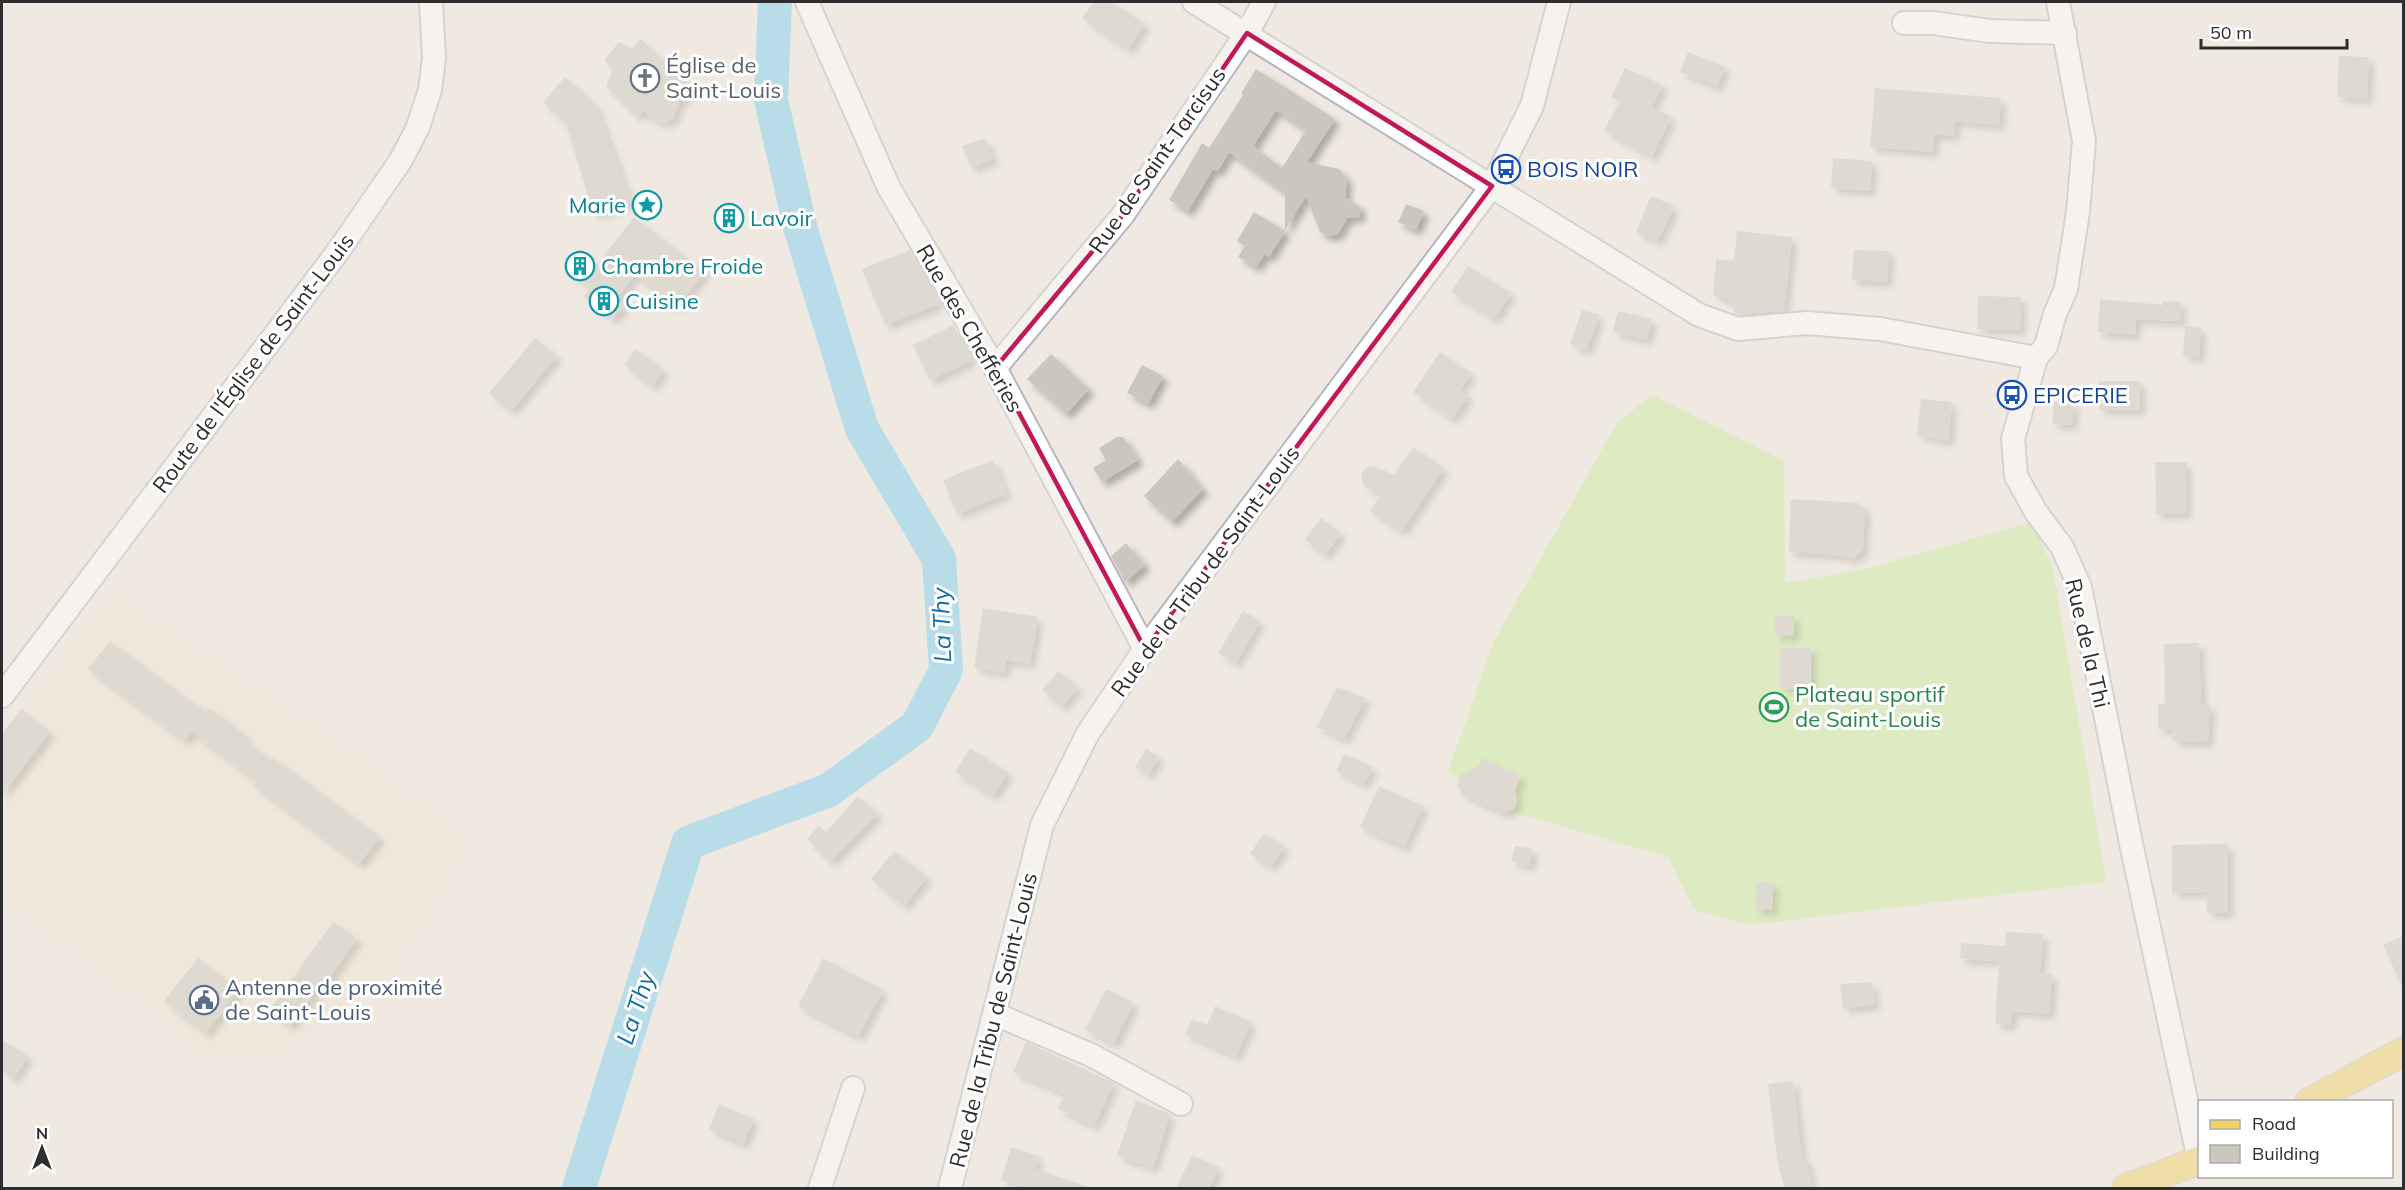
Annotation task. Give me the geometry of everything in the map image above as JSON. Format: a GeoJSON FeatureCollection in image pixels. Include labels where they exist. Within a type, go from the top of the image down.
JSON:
{"type":"FeatureCollection","features":[{"type":"Feature","properties":{"kind":"main road"},"geometry":{"type":"LineString","coordinates":[[2311,1100],[2403,1051]]}},
{"type":"Feature","properties":{"kind":"main road"},"geometry":{"type":"LineString","coordinates":[[2126,1188],[2198,1160]]}},
{"type":"Feature","properties":{"kind":"street","name":"Route de l'Église de Saint-Louis"},"geometry":{"type":"LineString","coordinates":[[2,696],[339,250],[401,160],[418,127],[430,90],[434,58],[430,2]]}},
{"type":"Feature","properties":{"kind":"street","name":"Rue des Chefferies"},"geometry":{"type":"LineString","coordinates":[[807,2],[889,188],[995,368],[1145,650]]}},
{"type":"Feature","properties":{"kind":"street"},"geometry":{"type":"LineString","coordinates":[[1194,2],[1699,315],[1738,329],[1807,324],[1880,329],[2036,358]]}},
{"type":"Feature","properties":{"kind":"street","name":"Rue de Saint-Tarcisus"},"geometry":{"type":"LineString","coordinates":[[995,368],[1122,216],[1246,33],[1264,2]]}},
{"type":"Feature","properties":{"kind":"street","name":"Rue de la Tribu de Saint-Louis"},"geometry":{"type":"LineString","coordinates":[[950,1188],[1042,825],[1088,733],[1145,650],[1492,186],[1532,106],[1558,2]]}},
{"type":"Feature","properties":{"kind":"street","name":"Rue de la Thi"},"geometry":{"type":"LineString","coordinates":[[2058,2],[2084,141],[2078,212],[2066,289],[2055,314],[2046,346],[2036,358],[2013,439],[2016,476],[2036,512],[2062,547],[2080,587],[2132,848],[2198,1155]]}},
{"type":"Feature","properties":{"kind":"street"},"geometry":{"type":"LineString","coordinates":[[1904,22],[1933,22],[1990,31],[2065,33]]}},
{"type":"Feature","properties":{"kind":"street"},"geometry":{"type":"LineString","coordinates":[[995,1014],[1091,1054],[1181,1104]]}},
{"type":"Feature","properties":{"kind":"street"},"geometry":{"type":"LineString","coordinates":[[820,1188],[853,1088]]}},
{"type":"Feature","properties":{"kind":"highlighted area"},"geometry":{"type":"Polygon","coordinates":[[[1247,33],[1492,186],[1145,649],[995,368],[1122,216],[1247,33]]]}},
{"type":"Feature","properties":{"kind":"shaded area"},"geometry":{"type":"Polygon","coordinates":[[[112,590],[475,838],[390,974],[270,1062],[217,1063],[2,896],[2,733],[112,590]]]}},
{"type":"Feature","properties":{"kind":"green space","name":"Plateau sportif de Saint-Louis"},"geometry":{"type":"Polygon","coordinates":[[[1652,395],[1784,461],[1785,583],[1865,569],[2032,522],[2053,568],[2106,882],[1748,925],[1694,910],[1668,857],[1499,808],[1448,772],[1494,641],[1617,423],[1652,395]]]}},
{"type":"Feature","properties":{"kind":"building"},"geometry":{"type":"Polygon","coordinates":[[[1094,2],[1111,2],[1145,24],[1128,50],[1082,18],[1094,2]]]}},
{"type":"Feature","properties":{"kind":"building","name":"Église de Saint-Louis"},"geometry":{"type":"Polygon","coordinates":[[[640,38],[692,89],[679,103],[673,118],[666,123],[655,121],[644,111],[637,117],[606,86],[613,70],[604,60],[619,42],[633,49],[640,38]]]}},
{"type":"Feature","properties":{"kind":"building"},"geometry":{"type":"Polygon","coordinates":[[[1688,52],[1725,67],[1717,87],[1680,72],[1688,52]]]}},
{"type":"Feature","properties":{"kind":"building"},"geometry":{"type":"Polygon","coordinates":[[[2339,56],[2369,57],[2367,99],[2337,97],[2339,56]]]}},
{"type":"Feature","properties":{"kind":"building"},"geometry":{"type":"Polygon","coordinates":[[[1625,68],[1663,85],[1652,107],[1671,117],[1652,157],[1604,130],[1620,101],[1611,97],[1625,68]]]}},
{"type":"Feature","properties":{"kind":"building"},"geometry":{"type":"Polygon","coordinates":[[[1256,69],[1335,119],[1307,162],[1339,169],[1347,179],[1345,198],[1361,207],[1359,217],[1347,218],[1338,234],[1329,236],[1320,232],[1306,196],[1285,230],[1285,193],[1229,152],[1218,171],[1213,169],[1188,211],[1169,200],[1202,143],[1209,148],[1243,95],[1241,93],[1256,69]],[[1276,110],[1253,146],[1282,168],[1306,130],[1276,110]]]}},
{"type":"Feature","properties":{"kind":"building"},"geometry":{"type":"Polygon","coordinates":[[[565,77],[595,105],[631,202],[594,215],[566,124],[543,102],[565,77]]]}},
{"type":"Feature","properties":{"kind":"building"},"geometry":{"type":"Polygon","coordinates":[[[1875,88],[2001,98],[1999,125],[1955,121],[1954,136],[1934,134],[1933,152],[1870,147],[1875,88]]]}},
{"type":"Feature","properties":{"kind":"building"},"geometry":{"type":"Polygon","coordinates":[[[985,138],[993,159],[971,168],[962,146],[985,138]]]}},
{"type":"Feature","properties":{"kind":"building"},"geometry":{"type":"Polygon","coordinates":[[[1833,158],[1872,161],[1870,191],[1831,188],[1833,158]]]}},
{"type":"Feature","properties":{"kind":"building"},"geometry":{"type":"Polygon","coordinates":[[[1651,196],[1674,206],[1658,241],[1636,232],[1651,196]]]}},
{"type":"Feature","properties":{"kind":"building"},"geometry":{"type":"Polygon","coordinates":[[[1406,204],[1424,211],[1416,230],[1398,222],[1406,204]]]}},
{"type":"Feature","properties":{"kind":"building"},"geometry":{"type":"Polygon","coordinates":[[[1254,212],[1285,231],[1269,257],[1265,254],[1256,267],[1238,257],[1245,246],[1237,241],[1254,212]]]}},
{"type":"Feature","properties":{"kind":"building"},"geometry":{"type":"Polygon","coordinates":[[[634,217],[705,272],[677,307],[635,275],[616,299],[624,306],[612,320],[584,296],[591,288],[566,269],[580,251],[597,265],[634,217]]]}},
{"type":"Feature","properties":{"kind":"building"},"geometry":{"type":"Polygon","coordinates":[[[1737,231],[1792,237],[1784,311],[1736,314],[1733,301],[1713,295],[1716,259],[1734,261],[1737,231]]]}},
{"type":"Feature","properties":{"kind":"building"},"geometry":{"type":"Polygon","coordinates":[[[910,250],[939,304],[885,325],[862,269],[910,250]]]}},
{"type":"Feature","properties":{"kind":"building"},"geometry":{"type":"Polygon","coordinates":[[[1854,250],[1889,251],[1887,282],[1852,280],[1854,250]]]}},
{"type":"Feature","properties":{"kind":"building"},"geometry":{"type":"Polygon","coordinates":[[[1468,266],[1511,293],[1494,319],[1451,292],[1468,266]]]}},
{"type":"Feature","properties":{"kind":"building"},"geometry":{"type":"Polygon","coordinates":[[[1978,296],[2021,297],[2020,330],[1977,329],[1978,296]]]}},
{"type":"Feature","properties":{"kind":"building"},"geometry":{"type":"Polygon","coordinates":[[[2100,299],[2163,305],[2163,301],[2181,302],[2180,321],[2136,319],[2135,335],[2098,332],[2100,299]]]}},
{"type":"Feature","properties":{"kind":"building"},"geometry":{"type":"Polygon","coordinates":[[[1582,310],[1599,315],[1587,350],[1570,344],[1582,310]]]}},
{"type":"Feature","properties":{"kind":"building"},"geometry":{"type":"Polygon","coordinates":[[[1618,311],[1652,319],[1647,340],[1613,332],[1618,311]]]}},
{"type":"Feature","properties":{"kind":"building"},"geometry":{"type":"Polygon","coordinates":[[[954,325],[971,361],[930,380],[913,345],[954,325]]]}},
{"type":"Feature","properties":{"kind":"building"},"geometry":{"type":"Polygon","coordinates":[[[2185,326],[2201,328],[2199,357],[2183,356],[2185,326]]]}},
{"type":"Feature","properties":{"kind":"building"},"geometry":{"type":"Polygon","coordinates":[[[535,338],[557,356],[511,411],[489,393],[535,338]]]}},
{"type":"Feature","properties":{"kind":"building"},"geometry":{"type":"Polygon","coordinates":[[[636,349],[664,370],[652,386],[624,365],[636,349]]]}},
{"type":"Feature","properties":{"kind":"building"},"geometry":{"type":"Polygon","coordinates":[[[1440,352],[1471,373],[1460,390],[1468,396],[1452,419],[1413,392],[1440,352]]]}},
{"type":"Feature","properties":{"kind":"building"},"geometry":{"type":"Polygon","coordinates":[[[1051,354],[1089,389],[1066,414],[1027,379],[1051,354]]]}},
{"type":"Feature","properties":{"kind":"building"},"geometry":{"type":"Polygon","coordinates":[[[1142,365],[1163,376],[1148,404],[1127,393],[1142,365]]]}},
{"type":"Feature","properties":{"kind":"building"},"geometry":{"type":"Polygon","coordinates":[[[2099,381],[2140,381],[2140,410],[2099,410],[2099,381]]]}},
{"type":"Feature","properties":{"kind":"building"},"geometry":{"type":"Polygon","coordinates":[[[1921,399],[1952,402],[1948,441],[1917,435],[1921,399]]]}},
{"type":"Feature","properties":{"kind":"building"},"geometry":{"type":"Polygon","coordinates":[[[2054,402],[2074,403],[2072,425],[2052,424],[2054,402]]]}},
{"type":"Feature","properties":{"kind":"building"},"geometry":{"type":"Polygon","coordinates":[[[1117,437],[1123,437],[1138,460],[1102,482],[1093,468],[1106,460],[1099,448],[1117,437]]]}},
{"type":"Feature","properties":{"kind":"building"},"geometry":{"type":"Polygon","coordinates":[[[1413,447],[1444,468],[1402,531],[1370,511],[1381,495],[1364,486],[1361,474],[1366,468],[1373,466],[1394,475],[1413,447]]]}},
{"type":"Feature","properties":{"kind":"building"},"geometry":{"type":"Polygon","coordinates":[[[1178,459],[1203,489],[1172,522],[1144,496],[1178,459]]]}},
{"type":"Feature","properties":{"kind":"building"},"geometry":{"type":"Polygon","coordinates":[[[993,460],[1006,494],[957,514],[943,480],[993,460]]]}},
{"type":"Feature","properties":{"kind":"building"},"geometry":{"type":"Polygon","coordinates":[[[2155,462],[2186,462],[2186,513],[2156,514],[2155,462]]]}},
{"type":"Feature","properties":{"kind":"building"},"geometry":{"type":"Polygon","coordinates":[[[1791,499],[1858,503],[1865,509],[1861,552],[1853,559],[1838,555],[1789,552],[1791,499]]]}},
{"type":"Feature","properties":{"kind":"building"},"geometry":{"type":"Polygon","coordinates":[[[1321,518],[1341,533],[1325,555],[1305,540],[1321,518]]]}},
{"type":"Feature","properties":{"kind":"building"},"geometry":{"type":"Polygon","coordinates":[[[1126,543],[1145,565],[1125,582],[1111,556],[1126,543]]]}},
{"type":"Feature","properties":{"kind":"building"},"geometry":{"type":"Polygon","coordinates":[[[983,608],[1038,617],[1030,664],[1006,660],[1004,673],[974,668],[983,608]]]}},
{"type":"Feature","properties":{"kind":"building"},"geometry":{"type":"Polygon","coordinates":[[[1243,611],[1260,621],[1236,663],[1218,653],[1243,611]]]}},
{"type":"Feature","properties":{"kind":"building"},"geometry":{"type":"Polygon","coordinates":[[[1775,616],[1794,616],[1794,636],[1775,635],[1775,616]]]}},
{"type":"Feature","properties":{"kind":"building"},"geometry":{"type":"Polygon","coordinates":[[[110,641],[205,712],[208,707],[246,736],[243,739],[272,761],[274,758],[380,837],[359,864],[253,785],[257,781],[192,732],[185,741],[88,669],[110,641]]]}},
{"type":"Feature","properties":{"kind":"building"},"geometry":{"type":"Polygon","coordinates":[[[2199,643],[2201,705],[2210,705],[2208,742],[2172,741],[2173,730],[2158,729],[2158,704],[2165,704],[2164,644],[2199,643]]]}},
{"type":"Feature","properties":{"kind":"building"},"geometry":{"type":"Polygon","coordinates":[[[1780,648],[1811,648],[1811,689],[1780,688],[1780,648]]]}},
{"type":"Feature","properties":{"kind":"building"},"geometry":{"type":"Polygon","coordinates":[[[1058,671],[1078,687],[1062,707],[1042,690],[1058,671]]]}},
{"type":"Feature","properties":{"kind":"building"},"geometry":{"type":"Polygon","coordinates":[[[1337,687],[1366,698],[1344,739],[1317,727],[1337,687]]]}},
{"type":"Feature","properties":{"kind":"building"},"geometry":{"type":"Polygon","coordinates":[[[21,709],[50,732],[2,795],[2,734],[21,709]]]}},
{"type":"Feature","properties":{"kind":"building"},"geometry":{"type":"Polygon","coordinates":[[[970,748],[1008,773],[993,796],[955,772],[970,748]]]}},
{"type":"Feature","properties":{"kind":"building"},"geometry":{"type":"Polygon","coordinates":[[[1146,749],[1159,757],[1148,775],[1135,767],[1146,749]]]}},
{"type":"Feature","properties":{"kind":"building"},"geometry":{"type":"Polygon","coordinates":[[[1344,754],[1373,767],[1364,784],[1336,771],[1344,754]]]}},
{"type":"Feature","properties":{"kind":"building"},"geometry":{"type":"Polygon","coordinates":[[[1482,758],[1521,776],[1515,790],[1517,801],[1514,809],[1503,813],[1462,794],[1457,784],[1461,774],[1478,766],[1482,758]]]}},
{"type":"Feature","properties":{"kind":"building"},"geometry":{"type":"Polygon","coordinates":[[[1379,786],[1423,806],[1404,847],[1360,827],[1379,786]]]}},
{"type":"Feature","properties":{"kind":"building"},"geometry":{"type":"Polygon","coordinates":[[[858,796],[878,814],[830,862],[807,839],[819,826],[826,832],[858,796]]]}},
{"type":"Feature","properties":{"kind":"building"},"geometry":{"type":"Polygon","coordinates":[[[1264,833],[1285,846],[1271,867],[1250,854],[1264,833]]]}},
{"type":"Feature","properties":{"kind":"building"},"geometry":{"type":"Polygon","coordinates":[[[2228,844],[2228,913],[2207,913],[2207,892],[2172,893],[2172,845],[2228,844]]]}},
{"type":"Feature","properties":{"kind":"building"},"geometry":{"type":"Polygon","coordinates":[[[1515,846],[1533,849],[1529,866],[1511,862],[1515,846]]]}},
{"type":"Feature","properties":{"kind":"building"},"geometry":{"type":"Polygon","coordinates":[[[894,851],[927,877],[904,906],[871,879],[894,851]]]}},
{"type":"Feature","properties":{"kind":"building"},"geometry":{"type":"Polygon","coordinates":[[[1757,882],[1773,883],[1772,910],[1755,909],[1757,882]]]}},
{"type":"Feature","properties":{"kind":"building"},"geometry":{"type":"Polygon","coordinates":[[[333,922],[357,939],[325,984],[322,982],[290,1026],[269,1011],[333,922]]]}},
{"type":"Feature","properties":{"kind":"building"},"geometry":{"type":"Polygon","coordinates":[[[2006,932],[2043,934],[2040,973],[2052,974],[2049,1014],[2012,1011],[2011,1025],[1995,1024],[1999,961],[1960,959],[1961,943],[2005,946],[2006,932]]]}},
{"type":"Feature","properties":{"kind":"building"},"geometry":{"type":"Polygon","coordinates":[[[2403,936],[2403,988],[2383,945],[2403,936]]]}},
{"type":"Feature","properties":{"kind":"building"},"geometry":{"type":"Polygon","coordinates":[[[198,958],[239,990],[206,1033],[164,1001],[198,958]]]}},
{"type":"Feature","properties":{"kind":"building"},"geometry":{"type":"Polygon","coordinates":[[[823,958],[883,990],[858,1037],[798,1006],[823,958]]]}},
{"type":"Feature","properties":{"kind":"building"},"geometry":{"type":"Polygon","coordinates":[[[1872,982],[1875,1005],[1843,1008],[1840,984],[1872,982]]]}},
{"type":"Feature","properties":{"kind":"building"},"geometry":{"type":"Polygon","coordinates":[[[1106,989],[1134,1003],[1113,1044],[1085,1030],[1106,989]]]}},
{"type":"Feature","properties":{"kind":"building"},"geometry":{"type":"Polygon","coordinates":[[[1215,1006],[1251,1022],[1236,1056],[1185,1034],[1192,1019],[1207,1025],[1215,1006]]]}},
{"type":"Feature","properties":{"kind":"building"},"geometry":{"type":"Polygon","coordinates":[[[2,1040],[28,1056],[14,1079],[2,1071],[2,1040]]]}},
{"type":"Feature","properties":{"kind":"building"},"geometry":{"type":"Polygon","coordinates":[[[1026,1042],[1114,1083],[1094,1126],[1058,1109],[1065,1094],[1013,1072],[1026,1042]]]}},
{"type":"Feature","properties":{"kind":"building"},"geometry":{"type":"Polygon","coordinates":[[[1793,1081],[1802,1159],[1806,1158],[1812,1188],[1784,1188],[1777,1157],[1768,1084],[1793,1081]]]}},
{"type":"Feature","properties":{"kind":"building"},"geometry":{"type":"Polygon","coordinates":[[[1136,1100],[1170,1114],[1153,1168],[1117,1156],[1136,1100]]]}},
{"type":"Feature","properties":{"kind":"building"},"geometry":{"type":"Polygon","coordinates":[[[719,1104],[754,1119],[743,1144],[709,1129],[719,1104]]]}},
{"type":"Feature","properties":{"kind":"building"},"geometry":{"type":"Polygon","coordinates":[[[1011,1147],[1039,1156],[1035,1169],[1085,1186],[1085,1188],[1027,1188],[1001,1180],[1011,1147]]]}},
{"type":"Feature","properties":{"kind":"building"},"geometry":{"type":"Polygon","coordinates":[[[1192,1155],[1219,1167],[1209,1188],[1176,1188],[1192,1155]]]}},
{"type":"Feature","properties":{"kind":"waterway","name":"La Thy"},"geometry":{"type":"LineString","coordinates":[[579,1188],[688,843],[829,790],[917,726],[946,670],[939,559],[862,429],[801,230],[771,100],[775,2]]}},
{"type":"Feature","properties":{"kind":"place","name":"Église de Saint-Louis"},"geometry":{"type":"Point","coordinates":[645,78]}},
{"type":"Feature","properties":{"kind":"place","name":"BOIS NOIR"},"geometry":{"type":"Point","coordinates":[1506,169]}},
{"type":"Feature","properties":{"kind":"place","name":"Marie"},"geometry":{"type":"Point","coordinates":[647,205]}},
{"type":"Feature","properties":{"kind":"place","name":"Lavoir"},"geometry":{"type":"Point","coordinates":[729,218]}},
{"type":"Feature","properties":{"kind":"place","name":"Chambre Froide"},"geometry":{"type":"Point","coordinates":[580,266]}},
{"type":"Feature","properties":{"kind":"place","name":"Cuisine"},"geometry":{"type":"Point","coordinates":[604,301]}},
{"type":"Feature","properties":{"kind":"place","name":"EPICERIE"},"geometry":{"type":"Point","coordinates":[2012,395]}},
{"type":"Feature","properties":{"kind":"place","name":"Plateau sportif de Saint-Louis"},"geometry":{"type":"Point","coordinates":[1774,707]}},
{"type":"Feature","properties":{"kind":"place","name":"Antenne de proximité de Saint-Louis"},"geometry":{"type":"Point","coordinates":[204,1000]}}]}
